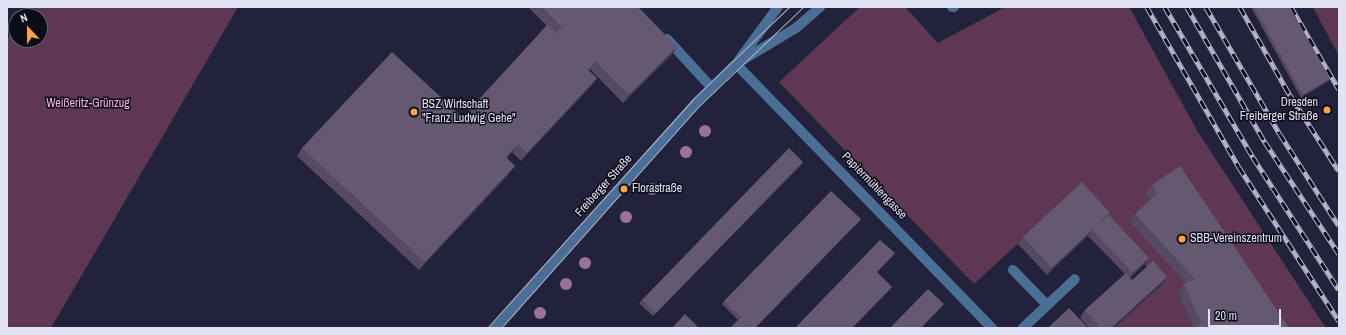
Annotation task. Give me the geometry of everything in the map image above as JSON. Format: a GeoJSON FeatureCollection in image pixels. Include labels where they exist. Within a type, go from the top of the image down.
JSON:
{"type":"FeatureCollection","features":[{"type":"Feature","properties":{"kind":"street","name":"Freiberger Straße"},"geometry":{"type":"LineString","coordinates":[[495,328],[650,154],[736,64],[778,7]]}},
{"type":"Feature","properties":{"kind":"street","name":"Freiberger Straße"},"geometry":{"type":"LineString","coordinates":[[736,64],[796,28],[820,7]]}},
{"type":"Feature","properties":{"kind":"street"},"geometry":{"type":"LineString","coordinates":[[663,34],[712,88]]}},
{"type":"Feature","properties":{"kind":"street","name":"Papiermühlengasse"},"geometry":{"type":"LineString","coordinates":[[736,64],[992,328]]}},
{"type":"Feature","properties":{"kind":"street"},"geometry":{"type":"LineString","coordinates":[[1014,270],[1047,305]]}},
{"type":"Feature","properties":{"kind":"street"},"geometry":{"type":"LineString","coordinates":[[1023,328],[1075,279]]}},
{"type":"Feature","properties":{"kind":"green space","name":"Weißeritz-Grünzug"},"geometry":{"type":"Polygon","coordinates":[[[238,7],[51,328],[7,328],[7,40],[8,38],[8,48],[48,48],[48,8],[27,8],[238,7]]]}},
{"type":"Feature","properties":{"kind":"green space"},"geometry":{"type":"Polygon","coordinates":[[[860,7],[905,7],[938,43],[1005,7],[1129,7],[1198,132],[1326,328],[1114,328],[1162,284],[1077,189],[974,284],[779,82],[860,7]]]}},
{"type":"Feature","properties":{"kind":"green space"},"geometry":{"type":"Polygon","coordinates":[[[1313,7],[1339,7],[1339,55],[1334,47],[1313,7]]]}},
{"type":"Feature","properties":{"kind":"building"},"geometry":{"type":"Polygon","coordinates":[[[542,7],[638,7],[677,47],[629,95],[595,61],[588,70],[597,78],[527,153],[518,144],[506,157],[515,166],[425,262],[302,148],[392,52],[471,125],[481,114],[473,106],[547,25],[556,33],[562,27],[542,7]]]}},
{"type":"Feature","properties":{"kind":"building"},"geometry":{"type":"Polygon","coordinates":[[[1254,7],[1290,7],[1330,79],[1303,95],[1254,7]]]}},
{"type":"Feature","properties":{"kind":"building"},"geometry":{"type":"Polygon","coordinates":[[[789,148],[803,162],[656,313],[642,300],[789,148]]]}},
{"type":"Feature","properties":{"kind":"building","name":"SBB-Vereinszentrum"},"geometry":{"type":"Polygon","coordinates":[[[1180,166],[1289,328],[1196,328],[1201,322],[1184,284],[1195,279],[1135,214],[1158,193],[1152,185],[1180,166]]]}},
{"type":"Feature","properties":{"kind":"building"},"geometry":{"type":"Polygon","coordinates":[[[1082,182],[1110,213],[1052,268],[1023,237],[1082,182]]]}},
{"type":"Feature","properties":{"kind":"building"},"geometry":{"type":"Polygon","coordinates":[[[831,191],[861,219],[755,328],[730,328],[741,317],[724,301],[831,191]]]}},
{"type":"Feature","properties":{"kind":"building"},"geometry":{"type":"Polygon","coordinates":[[[1109,215],[1149,258],[1133,273],[1092,230],[1109,215]]]}},
{"type":"Feature","properties":{"kind":"building"},"geometry":{"type":"Polygon","coordinates":[[[880,240],[895,253],[877,272],[892,287],[852,328],[795,328],[880,240]]]}},
{"type":"Feature","properties":{"kind":"building"},"geometry":{"type":"Polygon","coordinates":[[[1153,261],[1167,277],[1111,328],[1100,328],[1085,310],[1126,273],[1132,280],[1153,261]]]}},
{"type":"Feature","properties":{"kind":"building"},"geometry":{"type":"Polygon","coordinates":[[[928,289],[944,304],[921,328],[890,328],[928,289]]]}},
{"type":"Feature","properties":{"kind":"building"},"geometry":{"type":"Polygon","coordinates":[[[1069,308],[1088,328],[1048,328],[1069,308]]]}},
{"type":"Feature","properties":{"kind":"building"},"geometry":{"type":"Polygon","coordinates":[[[685,314],[699,328],[672,328],[685,314]]]}},
{"type":"Feature","properties":{"kind":"tram line"},"geometry":{"type":"LineString","coordinates":[[487,328],[693,99],[789,7]]}},
{"type":"Feature","properties":{"kind":"tram line"},"geometry":{"type":"LineString","coordinates":[[501,328],[698,107],[803,7]]}},
{"type":"Feature","properties":{"kind":"railway"},"geometry":{"type":"LineString","coordinates":[[1147,7],[1239,167],[1339,321]]}},
{"type":"Feature","properties":{"kind":"railway"},"geometry":{"type":"LineString","coordinates":[[1165,7],[1253,157],[1339,290]]}},
{"type":"Feature","properties":{"kind":"railway"},"geometry":{"type":"LineString","coordinates":[[1187,7],[1265,142],[1339,254]]}},
{"type":"Feature","properties":{"kind":"railway"},"geometry":{"type":"LineString","coordinates":[[1206,7],[1280,134],[1339,226]]}},
{"type":"Feature","properties":{"kind":"railway"},"geometry":{"type":"LineString","coordinates":[[1240,7],[1290,95],[1339,171]]}},
{"type":"Feature","properties":{"kind":"railway"},"geometry":{"type":"LineString","coordinates":[[1291,7],[1339,89]]}},
{"type":"Feature","properties":{"kind":"place","name":"Dresden Freiberger Straße"},"geometry":{"type":"Point","coordinates":[1327,110]}},
{"type":"Feature","properties":{"kind":"place","name":"BSZ Wirtschaft \"Franz Ludwig Gehe\""},"geometry":{"type":"Point","coordinates":[414,112]}},
{"type":"Feature","properties":{"kind":"place","name":"Florastraße"},"geometry":{"type":"Point","coordinates":[624,189]}},
{"type":"Feature","properties":{"kind":"place","name":"SBB-Vereinszentrum"},"geometry":{"type":"Point","coordinates":[1182,239]}}]}
